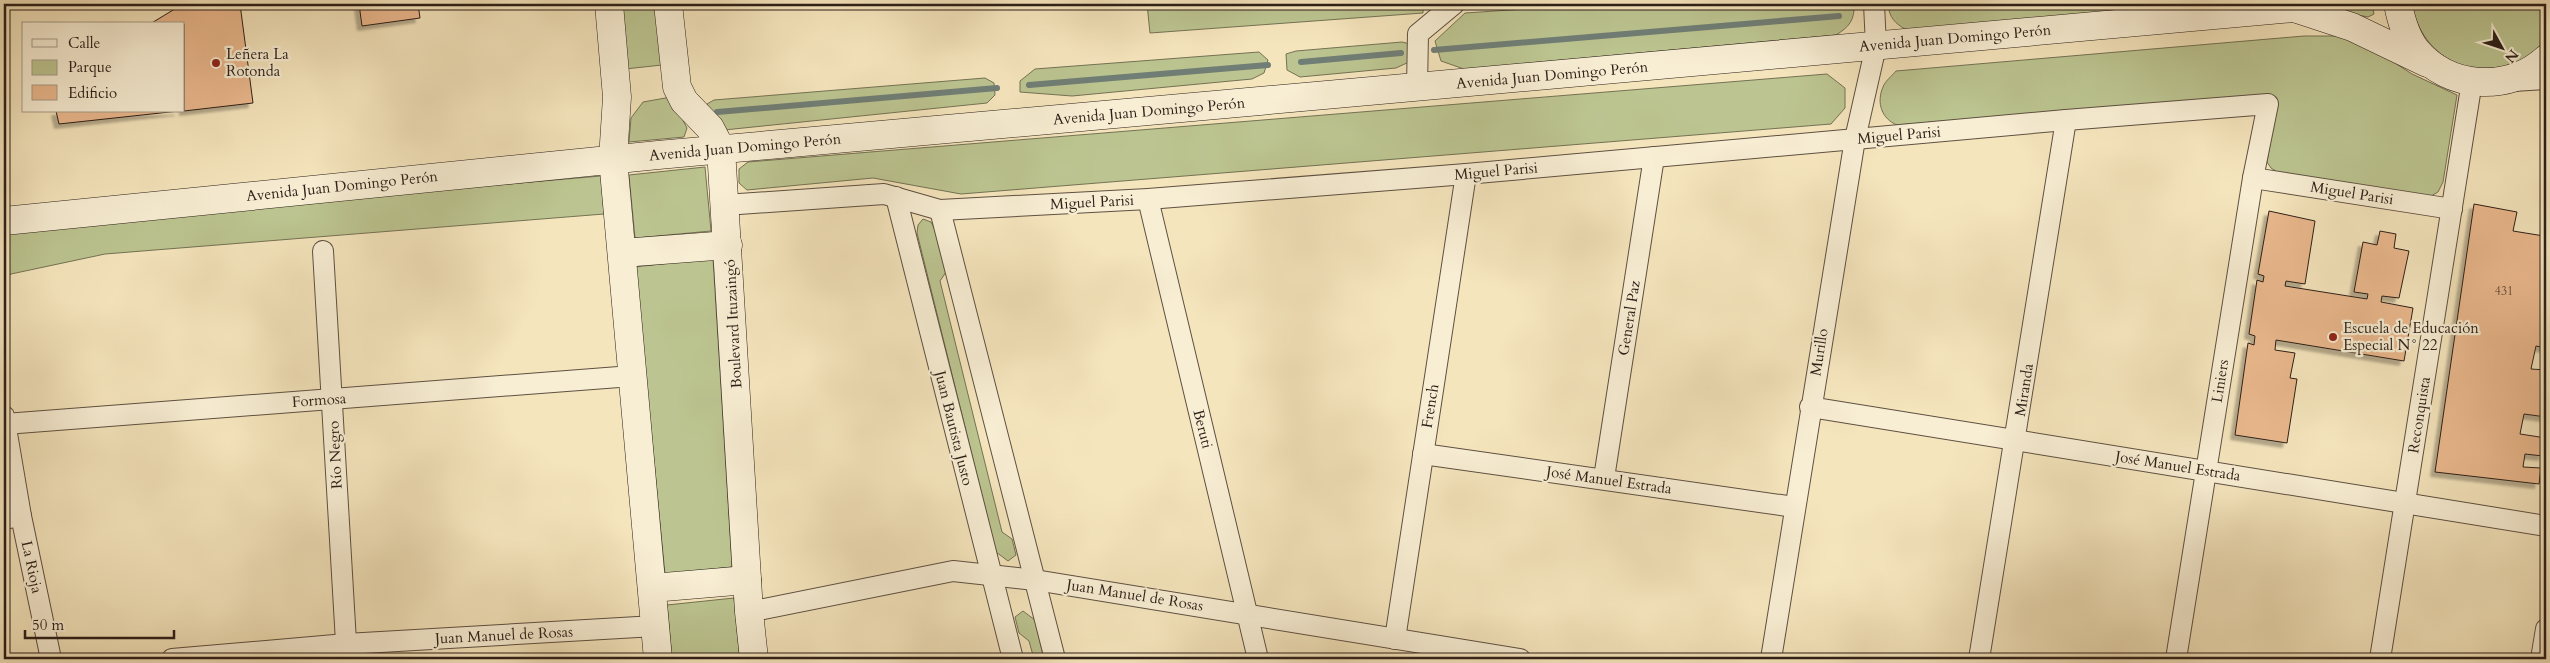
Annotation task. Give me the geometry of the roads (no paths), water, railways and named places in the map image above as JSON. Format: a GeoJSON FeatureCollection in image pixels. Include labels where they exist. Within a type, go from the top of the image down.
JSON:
{"type":"FeatureCollection","features":[{"type":"Feature","properties":{"kind":"main road"},"geometry":{"type":"LineString","coordinates":[[609,4],[617,97],[613,159],[658,659]]}},
{"type":"Feature","properties":{"kind":"main road","name":"Boulevard Ituzaingó"},"geometry":{"type":"LineString","coordinates":[[668,4],[677,87],[684,101],[710,128],[720,149],[728,245],[749,612],[754,659]]}},
{"type":"Feature","properties":{"kind":"main road","name":"Avenida Juan Domingo Perón"},"geometry":{"type":"LineString","coordinates":[[2398,4],[2402,24],[2416,49],[2437,68]]}},
{"type":"Feature","properties":{"kind":"main road","name":"Avenida Juan Domingo Perón"},"geometry":{"type":"LineString","coordinates":[[4,221],[613,159],[1876,46],[2299,6],[2352,27],[2456,78],[2485,82]]}},
{"type":"Feature","properties":{"kind":"main road"},"geometry":{"type":"LineString","coordinates":[[2485,82],[2519,77],[2546,59]]}},
{"type":"Feature","properties":{"kind":"main road"},"geometry":{"type":"LineString","coordinates":[[622,254],[728,245]]}},
{"type":"Feature","properties":{"kind":"main road"},"geometry":{"type":"LineString","coordinates":[[652,588],[748,580]]}},
{"type":"Feature","properties":{"kind":"street"},"geometry":{"type":"LineString","coordinates":[[1417,87],[1418,34],[1454,4]]}},
{"type":"Feature","properties":{"kind":"street","name":"Murillo"},"geometry":{"type":"LineString","coordinates":[[1772,659],[1794,507],[1855,139],[1876,46],[1874,4]]}},
{"type":"Feature","properties":{"kind":"street"},"geometry":{"type":"LineString","coordinates":[[2485,82],[2546,80]]}},
{"type":"Feature","properties":{"kind":"street","name":"Reconquista"},"geometry":{"type":"LineString","coordinates":[[2380,659],[2452,209],[2485,82]]}},
{"type":"Feature","properties":{"kind":"street","name":"Miguel Parisi"},"geometry":{"type":"LineString","coordinates":[[725,205],[884,194],[940,210],[1148,199],[1466,174],[2066,120],[2268,104]]}},
{"type":"Feature","properties":{"kind":"street","name":"Liniers"},"geometry":{"type":"LineString","coordinates":[[2176,659],[2253,178],[2268,104]]}},
{"type":"Feature","properties":{"kind":"street","name":"Miranda"},"geometry":{"type":"LineString","coordinates":[[1980,659],[2066,120]]}},
{"type":"Feature","properties":{"kind":"street","name":"General Paz"},"geometry":{"type":"LineString","coordinates":[[1604,478],[1654,157]]}},
{"type":"Feature","properties":{"kind":"street","name":"French"},"geometry":{"type":"LineString","coordinates":[[1395,638],[1466,174]]}},
{"type":"Feature","properties":{"kind":"street","name":"Miguel Parisi"},"geometry":{"type":"LineString","coordinates":[[2253,178],[2452,209]]}},
{"type":"Feature","properties":{"kind":"street","name":"Juan Bautista Justo"},"geometry":{"type":"LineString","coordinates":[[896,197],[1014,659]]}},
{"type":"Feature","properties":{"kind":"street","name":"Beruti"},"geometry":{"type":"LineString","coordinates":[[1148,199],[1258,659]]}},
{"type":"Feature","properties":{"kind":"street"},"geometry":{"type":"LineString","coordinates":[[940,210],[1055,659]]}},
{"type":"Feature","properties":{"kind":"street","name":"Río Negro"},"geometry":{"type":"LineString","coordinates":[[323,251],[346,652]]}},
{"type":"Feature","properties":{"kind":"street","name":"Formosa"},"geometry":{"type":"LineString","coordinates":[[4,420],[331,399],[632,376]]}},
{"type":"Feature","properties":{"kind":"street","name":"José Manuel Estrada"},"geometry":{"type":"LineString","coordinates":[[1810,407],[2546,526]]}},
{"type":"Feature","properties":{"kind":"street","name":"La Rioja"},"geometry":{"type":"LineString","coordinates":[[4,420],[12,517],[51,659]]}},
{"type":"Feature","properties":{"kind":"street","name":"José Manuel Estrada"},"geometry":{"type":"LineString","coordinates":[[1423,454],[1604,478],[1794,507]]}},
{"type":"Feature","properties":{"kind":"street","name":"Juan Manuel de Rosas"},"geometry":{"type":"LineString","coordinates":[[749,612],[954,570],[1035,580],[1395,638],[1427,652],[1520,659]]}},
{"type":"Feature","properties":{"kind":"street","name":"Juan Manuel de Rosas"},"geometry":{"type":"LineString","coordinates":[[172,659],[346,652],[655,626]]}},
{"type":"Feature","properties":{"kind":"street"},"geometry":{"type":"LineString","coordinates":[[2541,659],[2546,629]]}},
{"type":"Feature","properties":{"kind":"waterway"},"geometry":{"type":"LineString","coordinates":[[1434,50],[1839,16]]}},
{"type":"Feature","properties":{"kind":"waterway"},"geometry":{"type":"LineString","coordinates":[[1301,62],[1401,53]]}},
{"type":"Feature","properties":{"kind":"waterway"},"geometry":{"type":"LineString","coordinates":[[1029,85],[1268,65]]}},
{"type":"Feature","properties":{"kind":"waterway"},"geometry":{"type":"LineString","coordinates":[[717,112],[997,88]]}},
{"type":"Feature","properties":{"kind":"place","name":"Leñera La Rotonda"},"geometry":{"type":"Point","coordinates":[216,63]}},
{"type":"Feature","properties":{"kind":"place","name":"Escuela de Educación Especial N° 22"},"geometry":{"type":"Point","coordinates":[2333,337]}}]}
